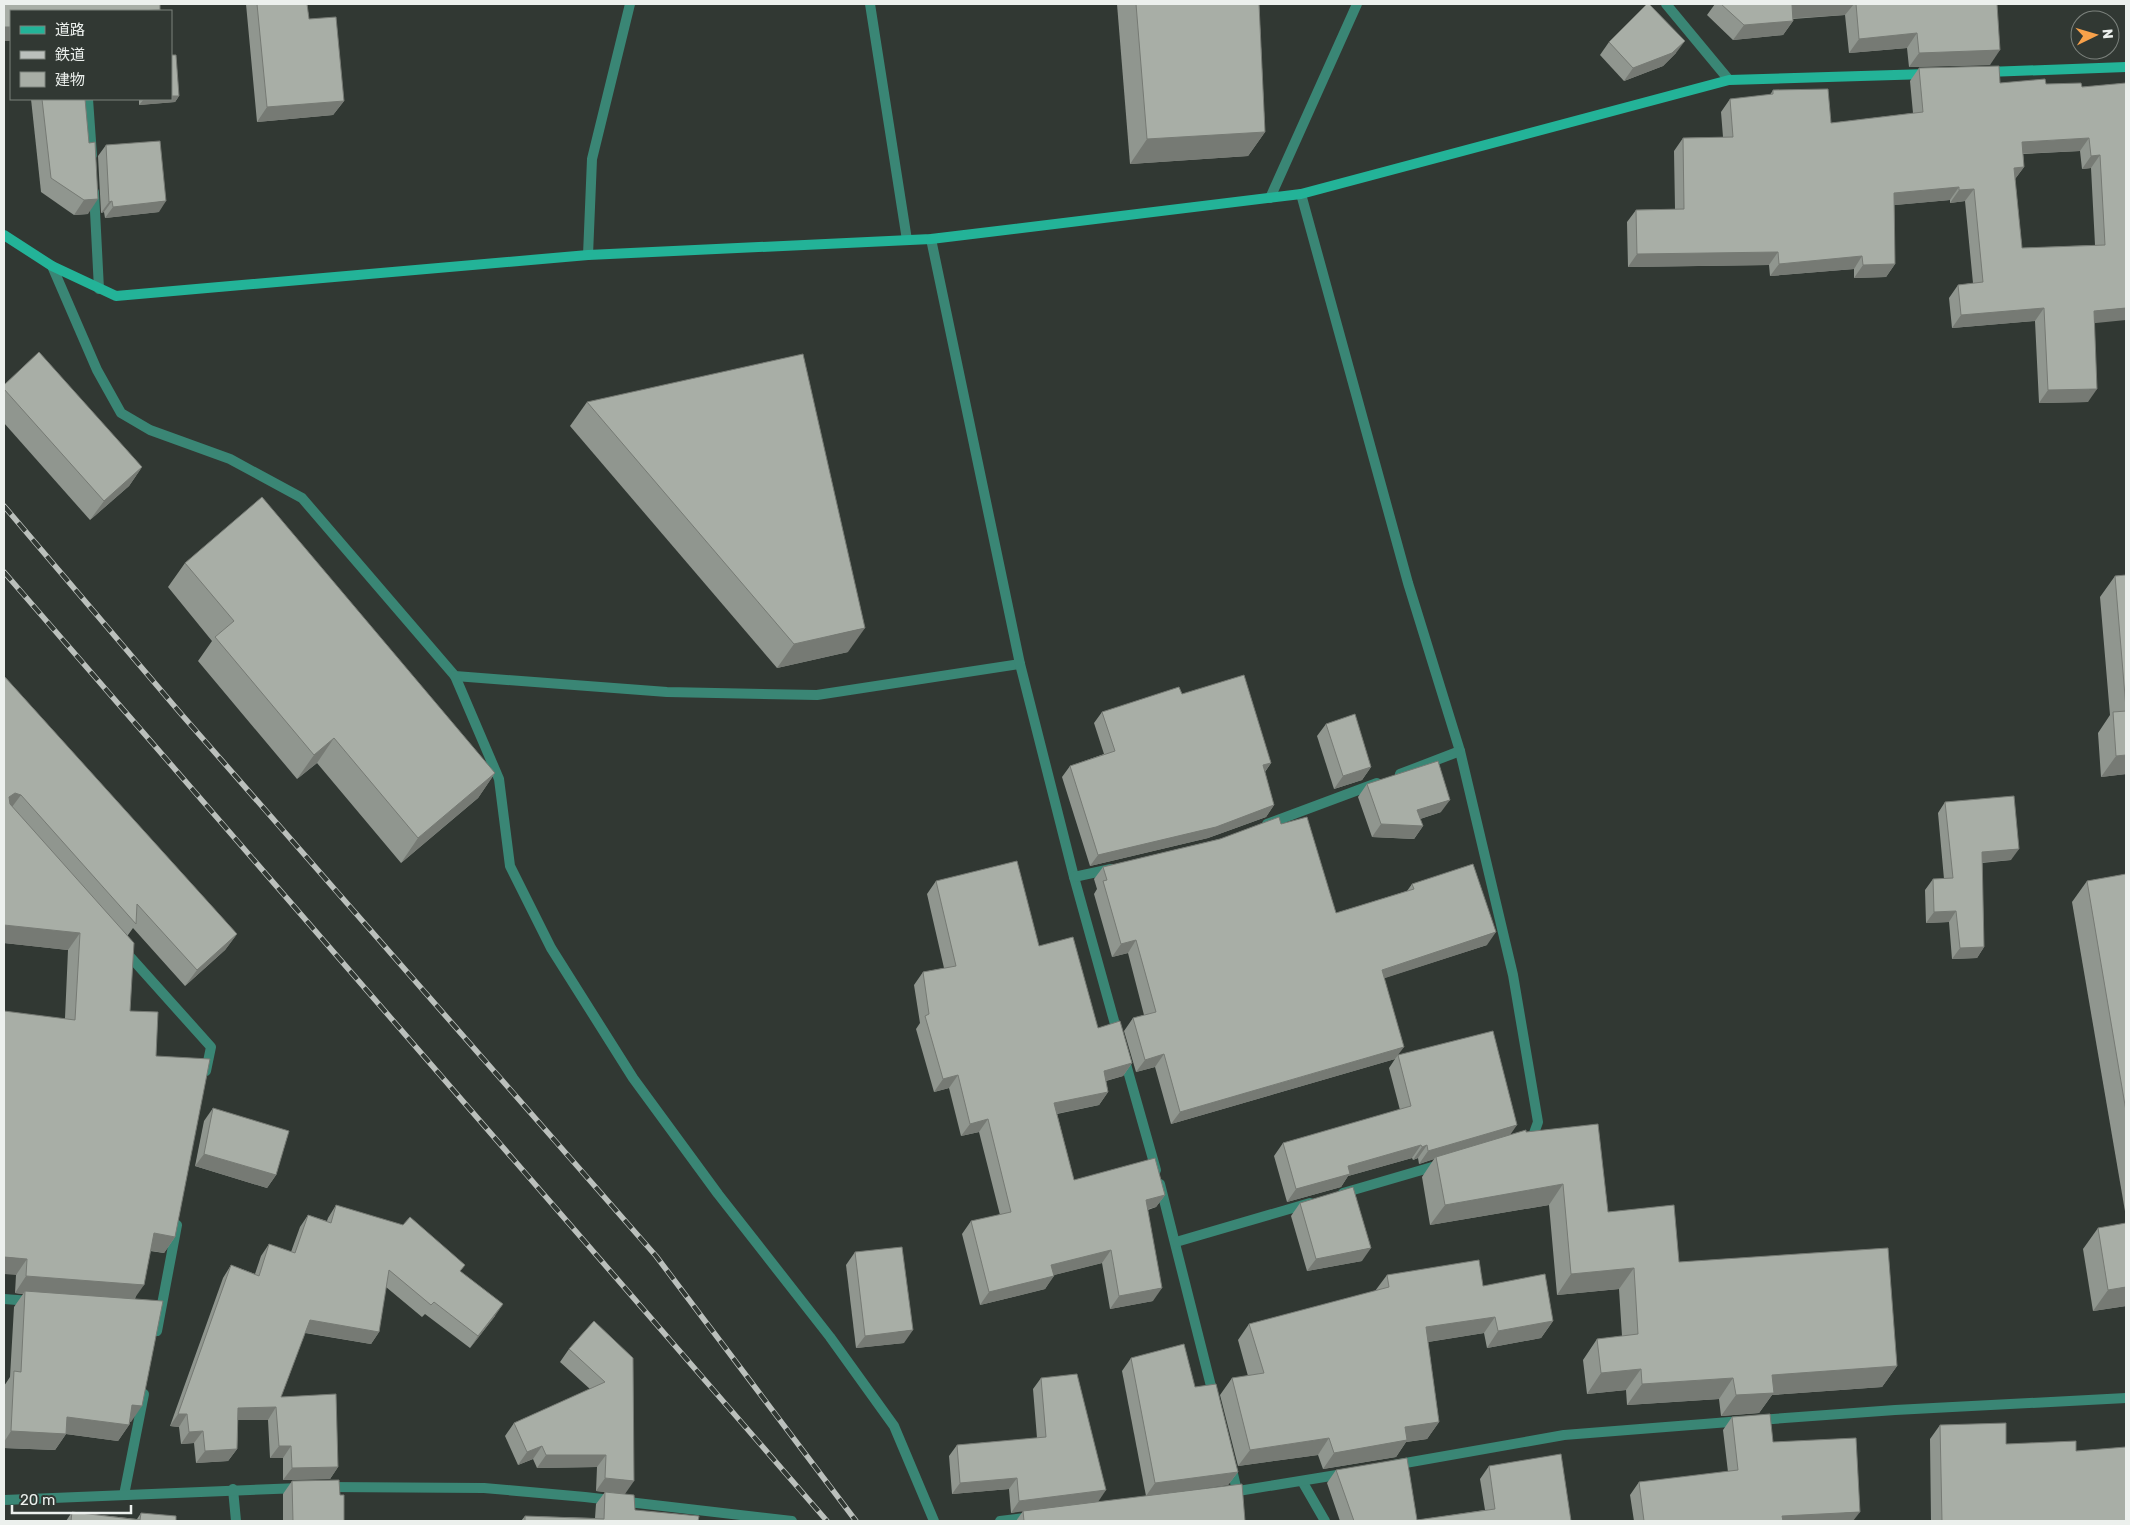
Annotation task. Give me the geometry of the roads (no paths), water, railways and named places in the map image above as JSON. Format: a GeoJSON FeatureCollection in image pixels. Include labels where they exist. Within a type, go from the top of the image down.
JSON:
{"type":"FeatureCollection","features":[{"type":"Feature","properties":{"kind":"street"},"geometry":{"type":"LineString","coordinates":[[588,255],[592,159],[630,4]]}},
{"type":"Feature","properties":{"kind":"street"},"geometry":{"type":"LineString","coordinates":[[870,4],[907,240]]}},
{"type":"Feature","properties":{"kind":"street"},"geometry":{"type":"LineString","coordinates":[[1270,198],[1357,4]]}},
{"type":"Feature","properties":{"kind":"street"},"geometry":{"type":"LineString","coordinates":[[1666,4],[1729,80]]}},
{"type":"Feature","properties":{"kind":"street"},"geometry":{"type":"LineString","coordinates":[[1977,72],[2126,67]]}},
{"type":"Feature","properties":{"kind":"street"},"geometry":{"type":"LineString","coordinates":[[4,235],[52,266],[116,296],[588,255],[931,240],[1301,194],[1729,80],[1938,74]]}},
{"type":"Feature","properties":{"kind":"street"},"geometry":{"type":"LineString","coordinates":[[88,100],[93,165]]}},
{"type":"Feature","properties":{"kind":"street"},"geometry":{"type":"LineString","coordinates":[[94,184],[99,289]]}},
{"type":"Feature","properties":{"kind":"street"},"geometry":{"type":"LineString","coordinates":[[1301,194],[1408,583],[1460,751],[1514,975],[1538,1122],[1533,1136],[1518,1142]]}},
{"type":"Feature","properties":{"kind":"street"},"geometry":{"type":"LineString","coordinates":[[931,240],[1020,664],[1074,877],[1176,1242],[1216,1405]]}},
{"type":"Feature","properties":{"kind":"street"},"geometry":{"type":"LineString","coordinates":[[52,266],[96,370],[121,412],[150,430],[230,459],[302,498],[454,676],[499,779],[510,866],[551,948],[633,1078],[718,1194],[830,1337],[894,1426],[934,1521]]}},
{"type":"Feature","properties":{"kind":"street"},"geometry":{"type":"LineString","coordinates":[[454,676],[667,692],[817,695],[1020,664]]}},
{"type":"Feature","properties":{"kind":"street"},"geometry":{"type":"LineString","coordinates":[[1256,828],[1460,751]]}},
{"type":"Feature","properties":{"kind":"street"},"geometry":{"type":"LineString","coordinates":[[1074,877],[1123,866]]}},
{"type":"Feature","properties":{"kind":"street"},"geometry":{"type":"LineString","coordinates":[[120,946],[211,1048],[205,1077]]}},
{"type":"Feature","properties":{"kind":"street"},"geometry":{"type":"LineString","coordinates":[[1338,1195],[1452,1162]]}},
{"type":"Feature","properties":{"kind":"street"},"geometry":{"type":"LineString","coordinates":[[1176,1242],[1318,1200]]}},
{"type":"Feature","properties":{"kind":"street"},"geometry":{"type":"LineString","coordinates":[[155,1340],[156,1310],[179,1213]]}},
{"type":"Feature","properties":{"kind":"street"},"geometry":{"type":"LineString","coordinates":[[4,1299],[43,1302]]}},
{"type":"Feature","properties":{"kind":"street"},"geometry":{"type":"LineString","coordinates":[[124,1496],[147,1379]]}},
{"type":"Feature","properties":{"kind":"street"},"geometry":{"type":"LineString","coordinates":[[1380,1468],[1564,1435],[1895,1410],[2126,1398]]}},
{"type":"Feature","properties":{"kind":"street"},"geometry":{"type":"LineString","coordinates":[[1228,1453],[1237,1491]]}},
{"type":"Feature","properties":{"kind":"street"},"geometry":{"type":"LineString","coordinates":[[1218,1494],[1350,1473]]}},
{"type":"Feature","properties":{"kind":"street"},"geometry":{"type":"LineString","coordinates":[[1302,1481],[1325,1521]]}},
{"type":"Feature","properties":{"kind":"street"},"geometry":{"type":"LineString","coordinates":[[4,1500],[124,1496],[233,1489],[315,1487],[484,1488],[792,1521]]}},
{"type":"Feature","properties":{"kind":"street"},"geometry":{"type":"LineString","coordinates":[[233,1489],[236,1521]]}},
{"type":"Feature","properties":{"kind":"street"},"geometry":{"type":"LineString","coordinates":[[717,1513],[725,1521]]}},
{"type":"Feature","properties":{"kind":"street"},"geometry":{"type":"LineString","coordinates":[[1000,1521],[1040,1516]]}},
{"type":"Feature","properties":{"kind":"railway"},"geometry":{"type":"LineString","coordinates":[[4,506],[182,715],[656,1256],[856,1521]]}},
{"type":"Feature","properties":{"kind":"railway"},"geometry":{"type":"LineString","coordinates":[[4,572],[827,1521]]}}]}
